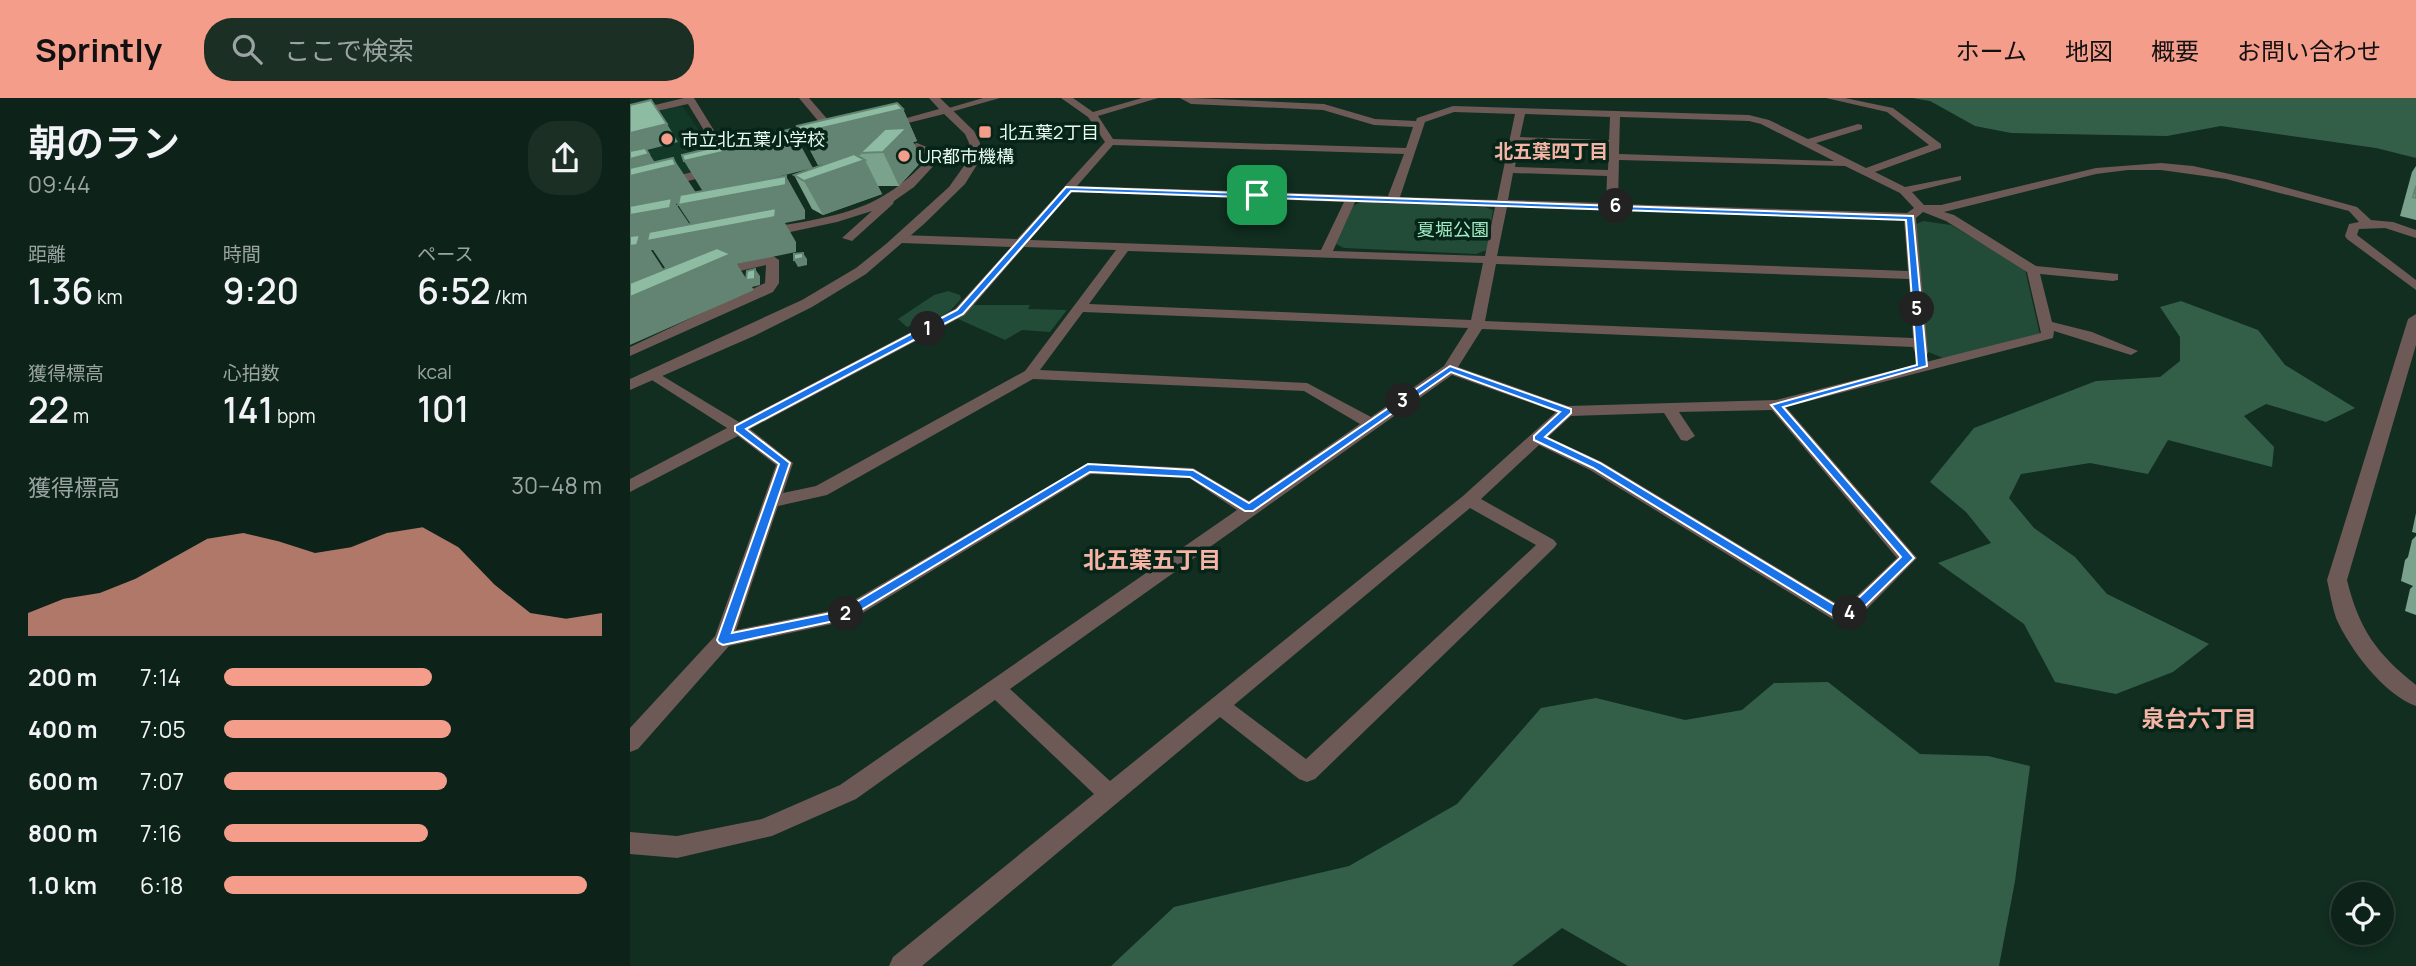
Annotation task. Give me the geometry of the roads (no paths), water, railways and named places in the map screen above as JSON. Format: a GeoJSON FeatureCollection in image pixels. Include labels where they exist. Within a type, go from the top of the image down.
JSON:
{"type":"FeatureCollection","features":[{"type":"Feature","properties":{"kind":"street"},"geometry":{"type":"LineString","coordinates":[[804,98],[844,136],[825,142]]}},
{"type":"Feature","properties":{"kind":"street"},"geometry":{"type":"LineString","coordinates":[[630,385],[811,301],[860,271],[901,239],[960,182],[975,154],[974,139],[934,98]]}},
{"type":"Feature","properties":{"kind":"street"},"geometry":{"type":"LineString","coordinates":[[874,129],[995,98]]}},
{"type":"Feature","properties":{"kind":"street"},"geometry":{"type":"LineString","coordinates":[[1066,98],[1092,116],[1110,142]]}},
{"type":"Feature","properties":{"kind":"street"},"geometry":{"type":"LineString","coordinates":[[1092,116],[1153,98]]}},
{"type":"Feature","properties":{"kind":"street"},"geometry":{"type":"LineString","coordinates":[[1185,98],[1191,101],[1324,107],[1374,121],[1418,124]]}},
{"type":"Feature","properties":{"kind":"street"},"geometry":{"type":"LineString","coordinates":[[1831,98],[1890,110],[1937,146],[1866,172]]}},
{"type":"Feature","properties":{"kind":"street"},"geometry":{"type":"LineString","coordinates":[[630,114],[690,99],[732,166]]}},
{"type":"Feature","properties":{"kind":"street"},"geometry":{"type":"LineString","coordinates":[[1393,200],[1418,124],[1421,120],[1453,109],[1615,115],[1662,111],[1749,118],[1765,122],[1904,191],[1915,213],[1913,275],[1922,366]]}},
{"type":"Feature","properties":{"kind":"street"},"geometry":{"type":"LineString","coordinates":[[630,843],[677,847],[764,829],[848,792],[1450,369],[1477,325],[1520,113]]}},
{"type":"Feature","properties":{"kind":"street"},"geometry":{"type":"LineString","coordinates":[[1612,206],[1615,115]]}},
{"type":"Feature","properties":{"kind":"street"},"geometry":{"type":"LineString","coordinates":[[1806,143],[1858,127]]}},
{"type":"Feature","properties":{"kind":"street"},"geometry":{"type":"LineString","coordinates":[[1514,141],[1614,143]]}},
{"type":"Feature","properties":{"kind":"street"},"geometry":{"type":"LineString","coordinates":[[1110,142],[1411,151]]}},
{"type":"Feature","properties":{"kind":"street"},"geometry":{"type":"LineString","coordinates":[[630,486],[960,312],[1110,142]]}},
{"type":"Feature","properties":{"kind":"street"},"geometry":{"type":"LineString","coordinates":[[848,238],[933,161],[930,152],[917,146],[877,154]]}},
{"type":"Feature","properties":{"kind":"street"},"geometry":{"type":"LineString","coordinates":[[1615,157],[1848,164]]}},
{"type":"Feature","properties":{"kind":"street"},"geometry":{"type":"LineString","coordinates":[[630,191],[745,162]]}},
{"type":"Feature","properties":{"kind":"street"},"geometry":{"type":"LineString","coordinates":[[1915,213],[2120,166],[2148,165],[2208,172],[2353,209],[2366,222]]}},
{"type":"Feature","properties":{"kind":"street"},"geometry":{"type":"LineString","coordinates":[[1508,170],[1614,173]]}},
{"type":"Feature","properties":{"kind":"street"},"geometry":{"type":"LineString","coordinates":[[1904,191],[1957,178]]}},
{"type":"Feature","properties":{"kind":"street"},"geometry":{"type":"LineString","coordinates":[[1069,189],[1915,213],[1950,219],[2033,270],[2113,278]]}},
{"type":"Feature","properties":{"kind":"street"},"geometry":{"type":"LineString","coordinates":[[752,236],[832,219],[902,191]]}},
{"type":"Feature","properties":{"kind":"street"},"geometry":{"type":"LineString","coordinates":[[1325,254],[1351,198]]}},
{"type":"Feature","properties":{"kind":"street"},"geometry":{"type":"LineString","coordinates":[[2416,234],[2384,224],[2366,222],[2353,227],[2351,236],[2416,286]]}},
{"type":"Feature","properties":{"kind":"street"},"geometry":{"type":"LineString","coordinates":[[901,239],[1913,275]]}},
{"type":"Feature","properties":{"kind":"street"},"geometry":{"type":"LineString","coordinates":[[770,502],[821,491],[1030,374],[1125,247]]}},
{"type":"Feature","properties":{"kind":"street"},"geometry":{"type":"LineString","coordinates":[[630,352],[768,289],[772,283],[773,260],[706,275]]}},
{"type":"Feature","properties":{"kind":"street"},"geometry":{"type":"LineString","coordinates":[[1450,369],[1567,411],[1776,405],[2048,335],[2033,270]]}},
{"type":"Feature","properties":{"kind":"street"},"geometry":{"type":"LineString","coordinates":[[1080,308],[1920,343]]}},
{"type":"Feature","properties":{"kind":"street"},"geometry":{"type":"LineString","coordinates":[[2416,318],[2337,580],[2347,620],[2366,647],[2401,686],[2416,697]]}},
{"type":"Feature","properties":{"kind":"street"},"geometry":{"type":"LineString","coordinates":[[2046,325],[2087,335],[2131,351]]}},
{"type":"Feature","properties":{"kind":"street"},"geometry":{"type":"LineString","coordinates":[[1030,374],[1307,387],[1371,424]]}},
{"type":"Feature","properties":{"kind":"street"},"geometry":{"type":"LineString","coordinates":[[630,743],[723,640],[785,463],[739,429],[651,375]]}},
{"type":"Feature","properties":{"kind":"street"},"geometry":{"type":"LineString","coordinates":[[1538,438],[1596,466],[1846,618],[1908,558],[1776,405]]}},
{"type":"Feature","properties":{"kind":"street"},"geometry":{"type":"LineString","coordinates":[[1668,408],[1687,436]]}},
{"type":"Feature","properties":{"kind":"street"},"geometry":{"type":"LineString","coordinates":[[902,966],[1469,500],[1567,411]]}},
{"type":"Feature","properties":{"kind":"street"},"geometry":{"type":"LineString","coordinates":[[723,640],[844,615],[1088,468],[1193,473],[1249,509]]}},
{"type":"Feature","properties":{"kind":"street"},"geometry":{"type":"LineString","coordinates":[[1219,705],[1307,772],[1548,544],[1469,500]]}},
{"type":"Feature","properties":{"kind":"street"},"geometry":{"type":"LineString","coordinates":[[995,688],[1110,795]]}},
{"type":"Feature","properties":{"kind":"place","name":"北五葉2丁目"},"geometry":{"type":"Point","coordinates":[985,132]}},
{"type":"Feature","properties":{"kind":"place","name":"市立北五葉小学校"},"geometry":{"type":"Point","coordinates":[667,139]}},
{"type":"Feature","properties":{"kind":"place","name":"UR都市機構"},"geometry":{"type":"Point","coordinates":[904,156]}},
{"type":"Feature","properties":{"kind":"district","name":"北五葉四丁目"},"geometry":{"type":"Point","coordinates":[1551,151]}},
{"type":"Feature","properties":{"kind":"district","name":"北五葉五丁目"},"geometry":{"type":"Point","coordinates":[1152,559]}},
{"type":"Feature","properties":{"kind":"district","name":"泉台六丁目"},"geometry":{"type":"Point","coordinates":[2199,718]}},
{"type":"Feature","properties":{"kind":"park label","name":"夏堀公園"},"geometry":{"type":"Point","coordinates":[1453,229]}}]}
